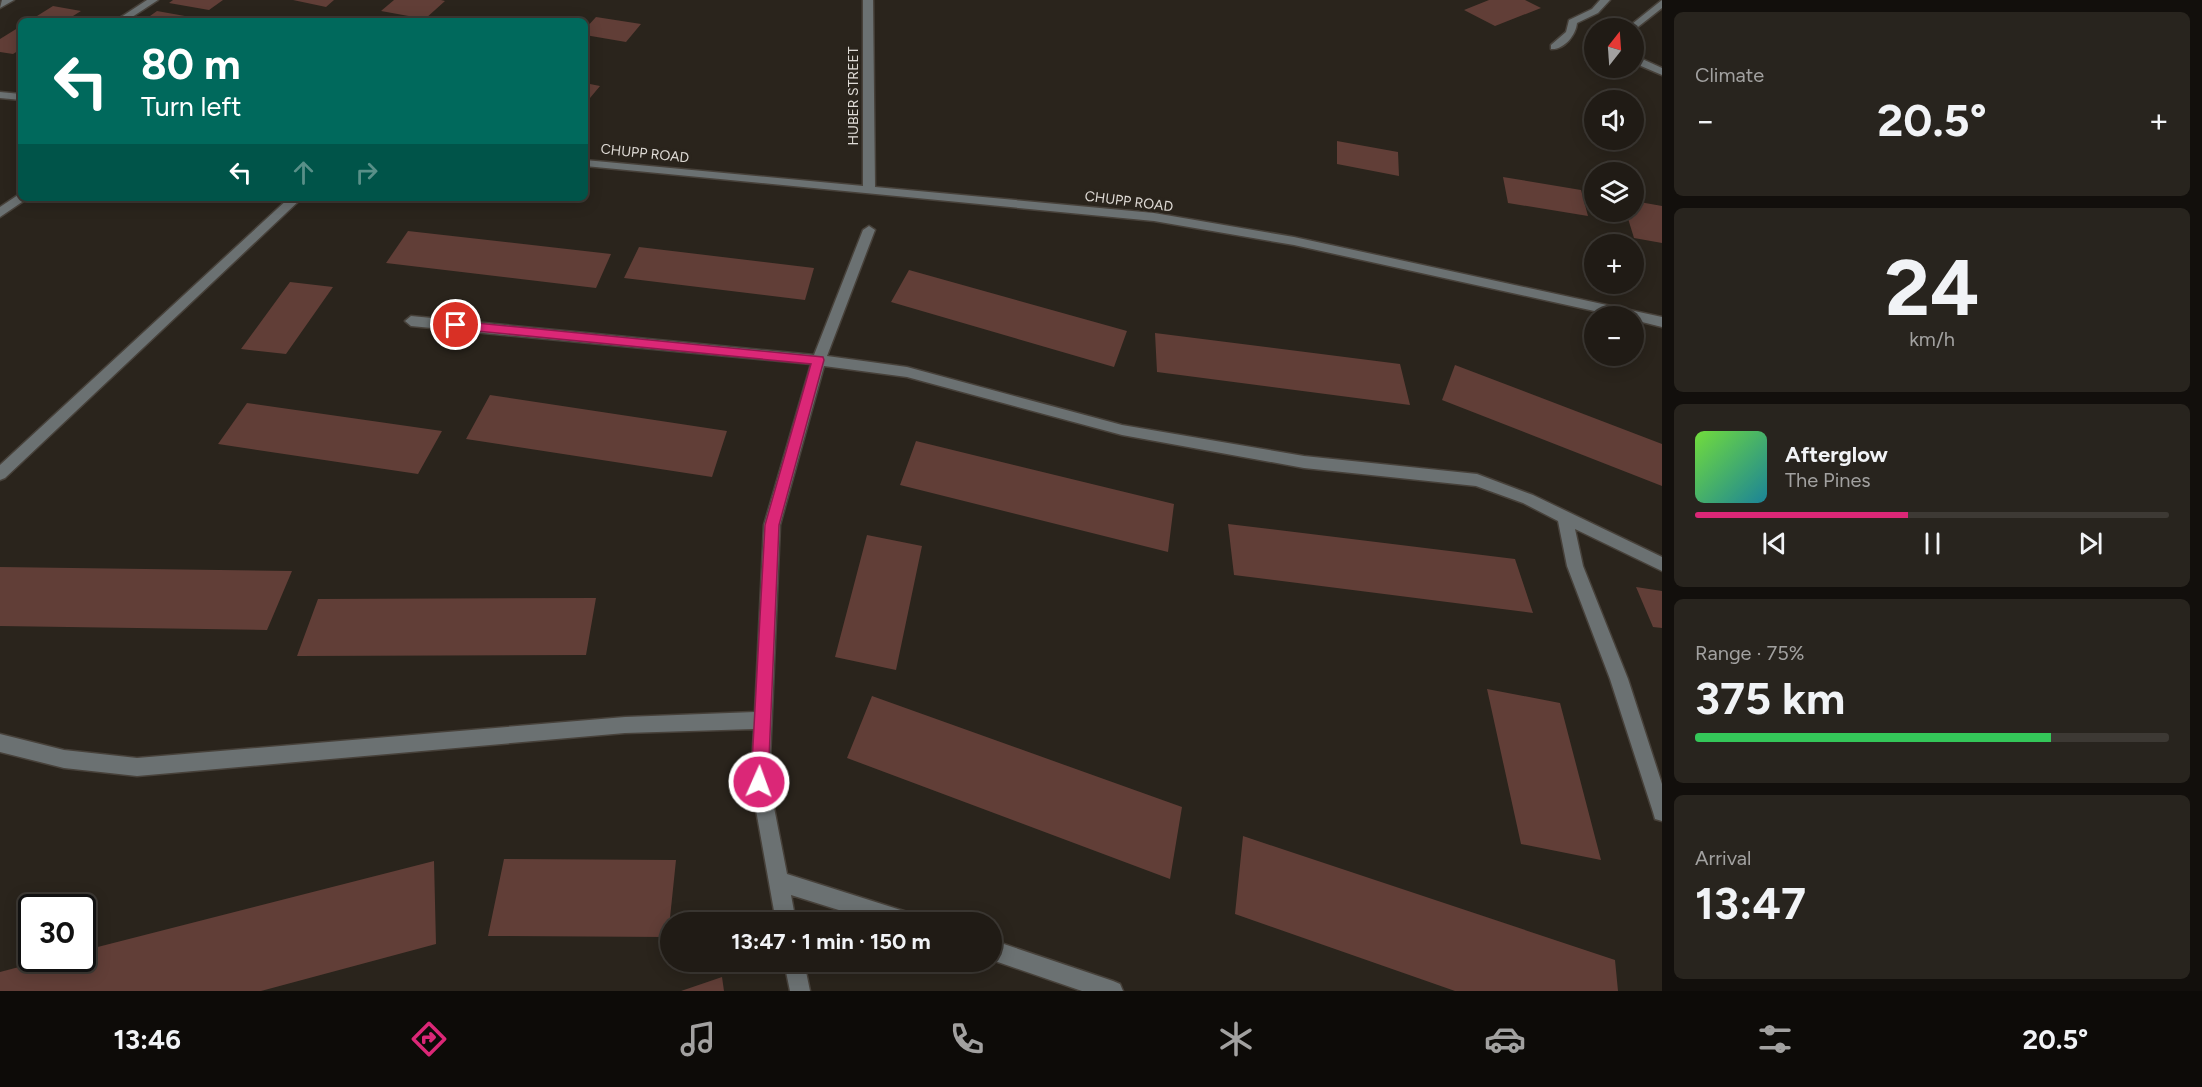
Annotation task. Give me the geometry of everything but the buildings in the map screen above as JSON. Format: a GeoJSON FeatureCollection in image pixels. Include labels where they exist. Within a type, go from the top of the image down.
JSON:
{"type":"FeatureCollection","features":[{"type":"Feature","properties":{"kind":"street"},"geometry":{"type":"LineString","coordinates":[[0,5],[9,0]]}},
{"type":"Feature","properties":{"kind":"street"},"geometry":{"type":"LineString","coordinates":[[125,18],[153,0]]}},
{"type":"Feature","properties":{"kind":"street","name":"HUBER STREET"},"geometry":{"type":"LineString","coordinates":[[868,0],[868,191]]}},
{"type":"Feature","properties":{"kind":"street"},"geometry":{"type":"LineString","coordinates":[[1554,47],[1570,33],[1572,22],[1595,11],[1605,0]]}},
{"type":"Feature","properties":{"kind":"street"},"geometry":{"type":"LineString","coordinates":[[1643,18],[1662,3]]}},
{"type":"Feature","properties":{"kind":"street"},"geometry":{"type":"LineString","coordinates":[[1644,64],[1662,72]]}},
{"type":"Feature","properties":{"kind":"street"},"geometry":{"type":"LineString","coordinates":[[2,95],[18,87]]}},
{"type":"Feature","properties":{"kind":"street"},"geometry":{"type":"LineString","coordinates":[[2,95],[18,97]]}},
{"type":"Feature","properties":{"kind":"street","name":"CHUPP ROAD"},"geometry":{"type":"LineString","coordinates":[[588,163],[1154,217],[1294,241],[1662,322]]}},
{"type":"Feature","properties":{"kind":"street"},"geometry":{"type":"LineString","coordinates":[[0,213],[18,199]]}},
{"type":"Feature","properties":{"kind":"street"},"geometry":{"type":"LineString","coordinates":[[0,474],[293,201]]}},
{"type":"Feature","properties":{"kind":"street"},"geometry":{"type":"LineString","coordinates":[[784,912],[759,782],[772,525],[818,360],[869,230]]}},
{"type":"Feature","properties":{"kind":"street"},"geometry":{"type":"LineString","coordinates":[[411,321],[818,360],[907,372],[1122,430],[1304,462],[1477,480],[1528,499],[1662,564]]}},
{"type":"Feature","properties":{"kind":"street"},"geometry":{"type":"LineString","coordinates":[[1565,517],[1575,566],[1619,679],[1662,812]]}},
{"type":"Feature","properties":{"kind":"street"},"geometry":{"type":"LineString","coordinates":[[0,743],[64,759],[137,767],[625,724],[762,720]]}},
{"type":"Feature","properties":{"kind":"street"},"geometry":{"type":"LineString","coordinates":[[778,881],[876,912]]}},
{"type":"Feature","properties":{"kind":"street"},"geometry":{"type":"LineString","coordinates":[[1002,953],[1113,991]]}},
{"type":"Feature","properties":{"kind":"street"},"geometry":{"type":"LineString","coordinates":[[796,972],[800,991]]}},
{"type":"Feature","properties":{"kind":"route"},"geometry":{"type":"LineString","coordinates":[[456,325],[818,360],[772,525],[759,782]]}}]}
